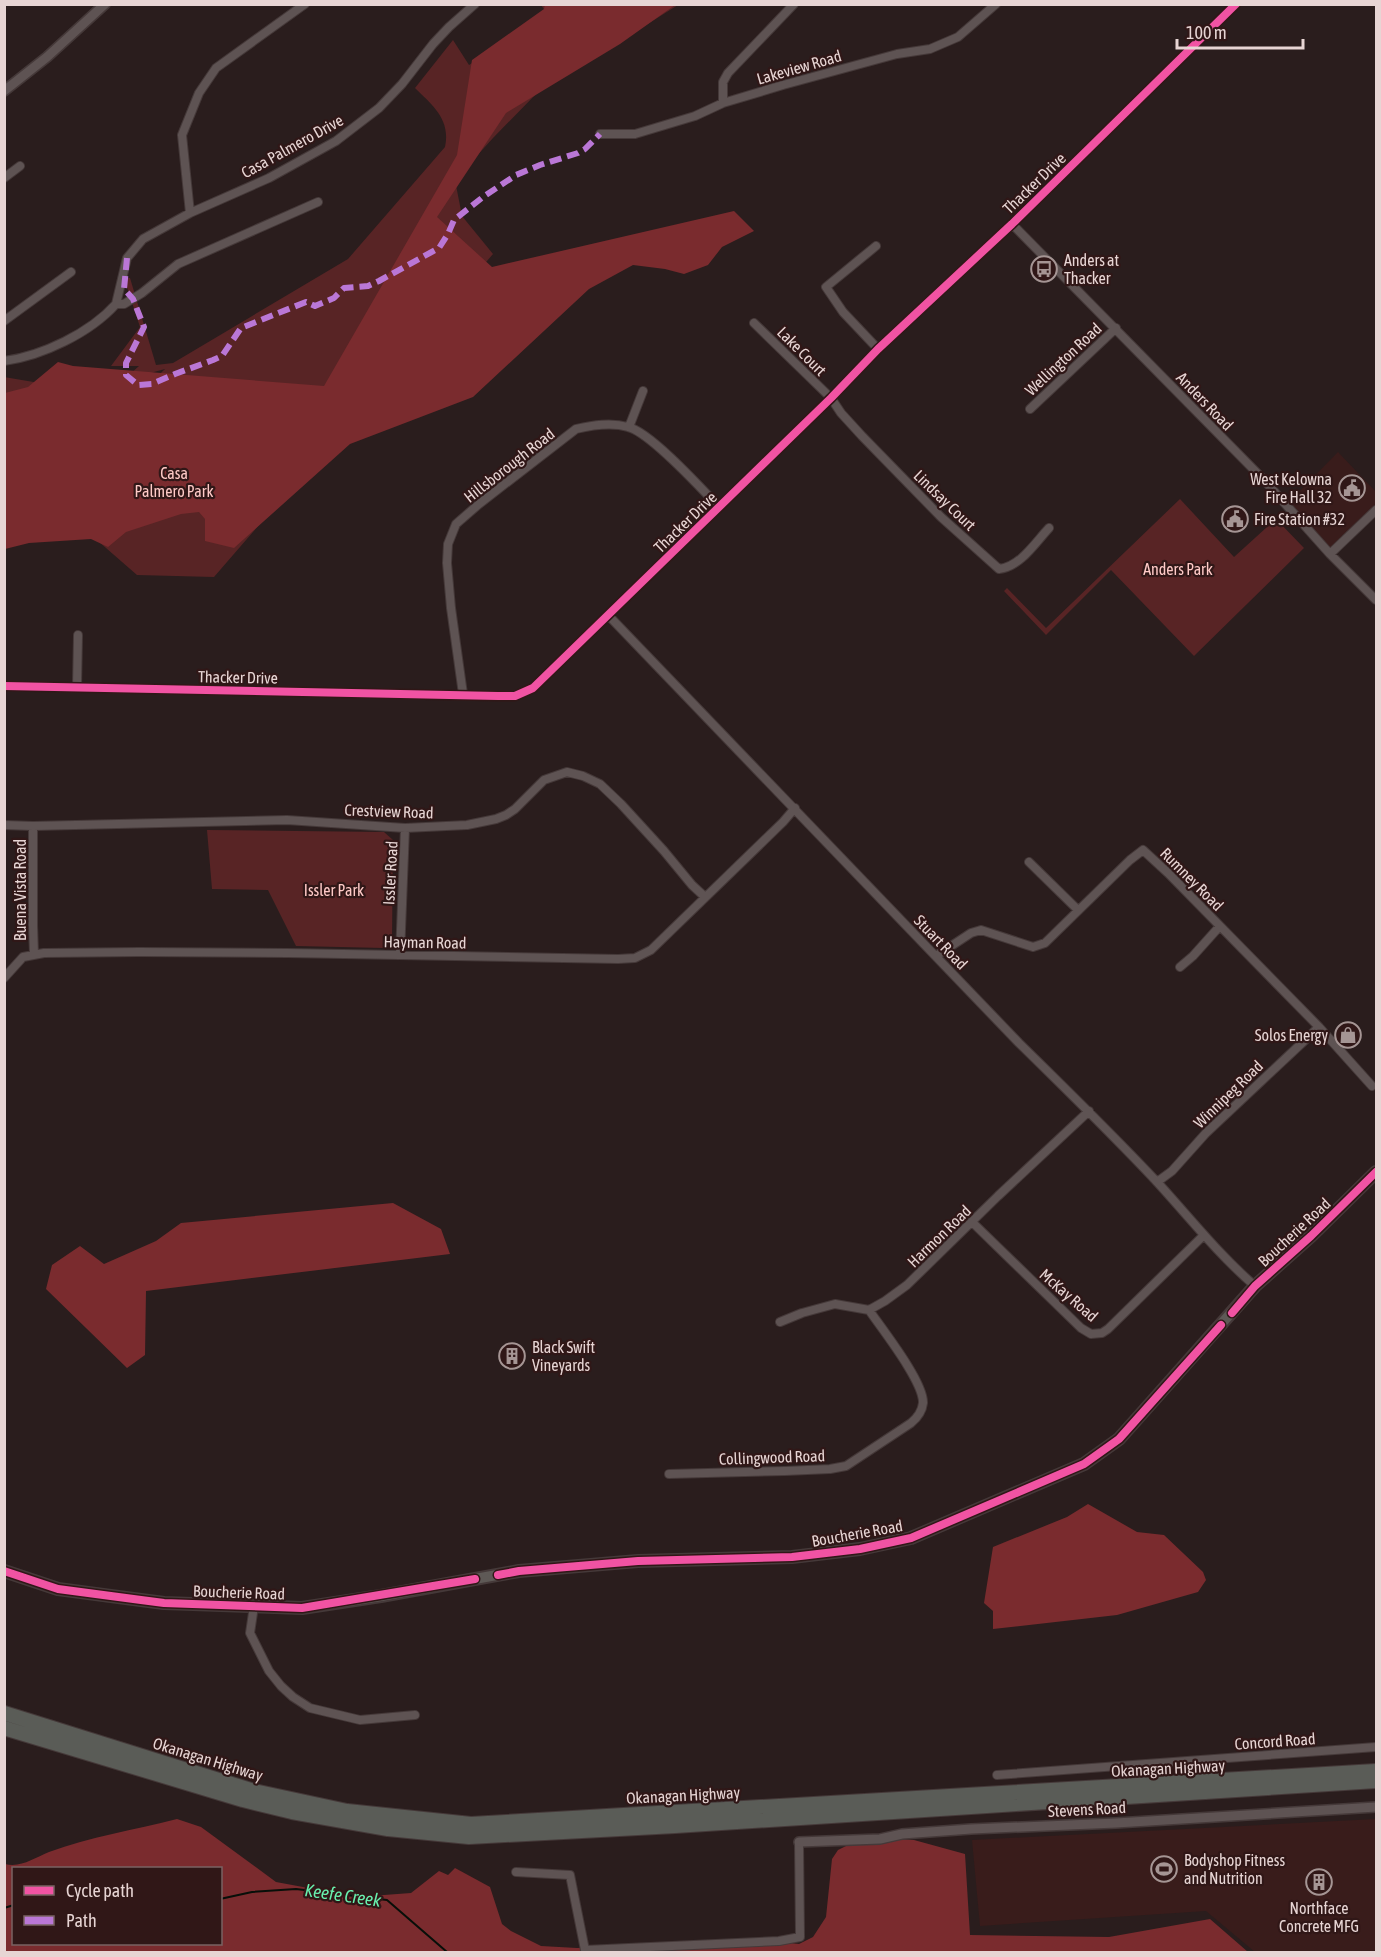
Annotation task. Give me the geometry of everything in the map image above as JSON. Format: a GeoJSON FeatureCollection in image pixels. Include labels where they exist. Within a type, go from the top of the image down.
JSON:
{"type":"FeatureCollection","features":[{"type":"Feature","properties":{"kind":"highway","name":"Okanagan Highway"},"geometry":{"type":"LineString","coordinates":[[4,1713],[255,1791],[347,1811],[471,1824],[1377,1771]]}},
{"type":"Feature","properties":{"kind":"highway","name":"Okanagan Highway"},"geometry":{"type":"LineString","coordinates":[[4,1728],[243,1800],[292,1812],[388,1829],[469,1837],[1377,1781]]}},
{"type":"Feature","properties":{"kind":"main road","name":"Boucherie Road"},"geometry":{"type":"LineString","coordinates":[[4,1570],[58,1589],[164,1603],[302,1608],[519,1571],[638,1561],[792,1557],[860,1549],[911,1538],[1084,1464],[1119,1439],[1255,1286],[1377,1172]]}},
{"type":"Feature","properties":{"kind":"street"},"geometry":{"type":"LineString","coordinates":[[4,91],[47,57],[105,4]]}},
{"type":"Feature","properties":{"kind":"street"},"geometry":{"type":"LineString","coordinates":[[190,213],[182,135],[199,93],[216,68],[305,4]]}},
{"type":"Feature","properties":{"kind":"street","name":"Casa Palmero Drive"},"geometry":{"type":"LineString","coordinates":[[116,304],[127,258],[143,238],[190,213],[269,178],[336,141],[379,108],[449,27],[475,4]]}},
{"type":"Feature","properties":{"kind":"street"},"geometry":{"type":"LineString","coordinates":[[723,103],[723,82],[728,73],[794,4]]}},
{"type":"Feature","properties":{"kind":"street","name":"Lakeview Road"},"geometry":{"type":"LineString","coordinates":[[600,134],[635,134],[695,116],[723,103],[897,54],[930,49],[958,37],[996,4]]}},
{"type":"Feature","properties":{"kind":"street","name":"Thacker Drive"},"geometry":{"type":"LineString","coordinates":[[4,686],[515,696],[533,688],[831,398],[878,349],[1012,224],[1236,4]]}},
{"type":"Feature","properties":{"kind":"street"},"geometry":{"type":"LineString","coordinates":[[4,178],[20,166]]}},
{"type":"Feature","properties":{"kind":"street"},"geometry":{"type":"LineString","coordinates":[[4,361],[40,353],[93,324],[116,304],[124,304],[142,293],[178,264],[318,202]]}},
{"type":"Feature","properties":{"kind":"street","name":"Anders Road"},"geometry":{"type":"LineString","coordinates":[[1012,224],[1263,479],[1330,554],[1377,600]]}},
{"type":"Feature","properties":{"kind":"street"},"geometry":{"type":"LineString","coordinates":[[876,246],[826,287],[843,312],[878,349]]}},
{"type":"Feature","properties":{"kind":"street"},"geometry":{"type":"LineString","coordinates":[[4,321],[71,272]]}},
{"type":"Feature","properties":{"kind":"street","name":"Lake Court"},"geometry":{"type":"LineString","coordinates":[[754,323],[831,398]]}},
{"type":"Feature","properties":{"kind":"street","name":"Wellington Road"},"geometry":{"type":"LineString","coordinates":[[1030,409],[1116,328]]}},
{"type":"Feature","properties":{"kind":"street"},"geometry":{"type":"LineString","coordinates":[[629,427],[643,391]]}},
{"type":"Feature","properties":{"kind":"street","name":"Lindsay Court"},"geometry":{"type":"LineString","coordinates":[[831,398],[841,413],[893,468],[941,517],[999,570],[1008,568],[1023,556],[1049,528]]}},
{"type":"Feature","properties":{"kind":"street","name":"Hillsborough Road"},"geometry":{"type":"LineString","coordinates":[[463,694],[447,563],[448,544],[456,524],[576,429],[595,424],[629,427],[646,435],[720,507]]}},
{"type":"Feature","properties":{"kind":"street"},"geometry":{"type":"LineString","coordinates":[[1330,554],[1377,510]]}},
{"type":"Feature","properties":{"kind":"street","name":"Stuart Road"},"geometry":{"type":"LineString","coordinates":[[608,615],[1019,1043],[1089,1111],[1157,1182],[1230,1264],[1255,1286]]}},
{"type":"Feature","properties":{"kind":"street"},"geometry":{"type":"LineString","coordinates":[[77,687],[78,635]]}},
{"type":"Feature","properties":{"kind":"street","name":"Crestview Road"},"geometry":{"type":"LineString","coordinates":[[4,825],[287,820],[405,828],[467,825],[496,819],[515,809],[544,780],[567,772],[584,776],[600,784],[705,897]]}},
{"type":"Feature","properties":{"kind":"street","name":"Hayman Road"},"geometry":{"type":"LineString","coordinates":[[34,954],[149,952],[635,958],[651,950],[795,808]]}},
{"type":"Feature","properties":{"kind":"street","name":"Buena Vista Road"},"geometry":{"type":"LineString","coordinates":[[33,826],[34,954]]}},
{"type":"Feature","properties":{"kind":"street","name":"Issler Road"},"geometry":{"type":"LineString","coordinates":[[400,955],[405,828]]}},
{"type":"Feature","properties":{"kind":"street","name":"Rumney Road"},"geometry":{"type":"LineString","coordinates":[[936,956],[971,933],[981,930],[1033,947],[1045,943],[1143,850],[1319,1027],[1372,1086]]}},
{"type":"Feature","properties":{"kind":"street"},"geometry":{"type":"LineString","coordinates":[[1029,862],[1078,910]]}},
{"type":"Feature","properties":{"kind":"street"},"geometry":{"type":"LineString","coordinates":[[1180,967],[1219,927]]}},
{"type":"Feature","properties":{"kind":"street"},"geometry":{"type":"LineString","coordinates":[[4,978],[23,957],[34,954]]}},
{"type":"Feature","properties":{"kind":"street","name":"Winnipeg Road"},"geometry":{"type":"LineString","coordinates":[[1157,1182],[1172,1171],[1206,1133],[1319,1027]]}},
{"type":"Feature","properties":{"kind":"street","name":"Harmon Road"},"geometry":{"type":"LineString","coordinates":[[869,1310],[907,1285],[1089,1111]]}},
{"type":"Feature","properties":{"kind":"street","name":"McKay Road"},"geometry":{"type":"LineString","coordinates":[[972,1222],[1060,1309],[1091,1334],[1102,1334],[1108,1329],[1204,1235]]}},
{"type":"Feature","properties":{"kind":"street"},"geometry":{"type":"LineString","coordinates":[[780,1322],[835,1304],[869,1310]]}},
{"type":"Feature","properties":{"kind":"street","name":"Collingwood Road"},"geometry":{"type":"LineString","coordinates":[[669,1474],[792,1471],[846,1466],[911,1423],[919,1416],[923,1402],[915,1377],[869,1310]]}},
{"type":"Feature","properties":{"kind":"street"},"geometry":{"type":"LineString","coordinates":[[255,1606],[250,1633],[269,1671],[293,1697],[310,1708],[360,1720],[416,1715]]}},
{"type":"Feature","properties":{"kind":"street","name":"Concord Road"},"geometry":{"type":"LineString","coordinates":[[997,1775],[1377,1748]]}},
{"type":"Feature","properties":{"kind":"street","name":"Stevens Road"},"geometry":{"type":"LineString","coordinates":[[799,1842],[880,1839],[902,1834],[970,1829],[1116,1823],[1377,1807]]}},
{"type":"Feature","properties":{"kind":"street"},"geometry":{"type":"LineString","coordinates":[[516,1872],[570,1875],[585,1950],[779,1941],[800,1937],[799,1842]]}},
{"type":"Feature","properties":{"kind":"shaded area"},"geometry":{"type":"Polygon","coordinates":[[[1338,452],[1376,492],[1376,505],[1331,551],[1288,503],[1338,452]]]}},
{"type":"Feature","properties":{"kind":"shaded area"},"geometry":{"type":"Polygon","coordinates":[[[1376,1819],[1376,1952],[1255,1952],[1206,1911],[980,1926],[972,1840],[1376,1819]]]}},
{"type":"Feature","properties":{"kind":"green space","name":"Casa Palmero Park"},"geometry":{"type":"Polygon","coordinates":[[[541,5],[678,5],[537,93],[455,180],[462,216],[493,254],[214,577],[137,575],[5,460],[4,377],[134,399],[165,369],[132,378],[129,375],[139,366],[111,366],[140,327],[124,278],[130,278],[156,365],[173,363],[348,259],[445,147],[445,128],[439,113],[415,88],[453,40],[469,65],[548,15],[541,5]]]}},
{"type":"Feature","properties":{"kind":"green space","name":"Casa Palmero Park"},"geometry":{"type":"Polygon","coordinates":[[[545,5],[675,5],[620,44],[506,113],[437,217],[492,267],[734,211],[754,231],[722,247],[708,265],[684,274],[633,265],[589,289],[473,397],[350,444],[234,548],[205,541],[205,519],[199,512],[181,514],[126,532],[108,547],[91,539],[29,543],[5,549],[5,393],[28,387],[58,362],[73,366],[324,386],[457,155],[472,60],[544,9],[545,5]]]}},
{"type":"Feature","properties":{"kind":"green space","name":"Anders Park"},"geometry":{"type":"Polygon","coordinates":[[[1180,499],[1234,557],[1276,519],[1304,548],[1194,656],[1111,570],[1046,635],[1004,591],[1007,588],[1046,628],[1180,499]]]}},
{"type":"Feature","properties":{"kind":"green space","name":"Issler Park"},"geometry":{"type":"Polygon","coordinates":[[[207,830],[384,832],[393,840],[392,940],[384,948],[296,946],[268,890],[212,889],[207,830]]]}},
{"type":"Feature","properties":{"kind":"green space"},"geometry":{"type":"Polygon","coordinates":[[[393,1203],[441,1229],[450,1254],[146,1291],[145,1355],[127,1368],[46,1289],[52,1265],[80,1246],[104,1264],[156,1241],[181,1223],[393,1203]]]}},
{"type":"Feature","properties":{"kind":"green space"},"geometry":{"type":"Polygon","coordinates":[[[1088,1504],[1137,1532],[1164,1535],[1203,1572],[1206,1580],[1198,1592],[1117,1615],[993,1629],[993,1611],[984,1603],[993,1547],[1067,1517],[1088,1504]]]}},
{"type":"Feature","properties":{"kind":"green space"},"geometry":{"type":"Polygon","coordinates":[[[177,1819],[201,1827],[276,1882],[357,1897],[411,1893],[439,1871],[448,1875],[455,1868],[490,1887],[502,1924],[511,1931],[541,1946],[577,1948],[772,1941],[799,1944],[813,1937],[826,1917],[832,1859],[838,1850],[864,1837],[914,1840],[965,1854],[970,1935],[1109,1937],[1210,1919],[1248,1952],[5,1952],[5,1864],[22,1864],[49,1852],[177,1819]]]}},
{"type":"Feature","properties":{"kind":"waterway","name":"Keefe Creek"},"geometry":{"type":"LineString","coordinates":[[222,1899],[252,1892],[296,1889],[387,1900],[447,1952]]}},
{"type":"Feature","properties":{"kind":"waterway","name":"Keefe Creek"},"geometry":{"type":"LineString","coordinates":[[4,1908],[12,1906]]}},
{"type":"Feature","properties":{"kind":"marked path"},"geometry":{"type":"LineString","coordinates":[[127,258],[124,289],[133,299],[144,327],[126,363],[126,375],[138,385],[152,384],[222,356],[241,328],[306,302],[315,306],[334,298],[344,288],[368,286],[439,248],[454,220],[483,197],[516,175],[578,153],[600,134]]}},
{"type":"Feature","properties":{"kind":"cycle path"},"geometry":{"type":"LineString","coordinates":[[4,686],[498,696],[515,696],[533,688],[831,398],[878,349],[1012,224],[1236,4]]}},
{"type":"Feature","properties":{"kind":"cycle path"},"geometry":{"type":"LineString","coordinates":[[1232,1313],[1255,1286],[1311,1236],[1376,1172]]}},
{"type":"Feature","properties":{"kind":"cycle path"},"geometry":{"type":"LineString","coordinates":[[498,1575],[519,1571],[638,1561],[792,1557],[860,1549],[911,1538],[1084,1464],[1119,1439],[1221,1325]]}},
{"type":"Feature","properties":{"kind":"cycle path"},"geometry":{"type":"LineString","coordinates":[[4,1571],[58,1589],[164,1603],[302,1608],[475,1579]]}},
{"type":"Feature","properties":{"kind":"place","name":"Anders at Thacker"},"geometry":{"type":"Point","coordinates":[1044,269]}},
{"type":"Feature","properties":{"kind":"place","name":"West Kelowna Fire Hall 32"},"geometry":{"type":"Point","coordinates":[1352,488]}},
{"type":"Feature","properties":{"kind":"place","name":"Fire Station #32"},"geometry":{"type":"Point","coordinates":[1235,519]}},
{"type":"Feature","properties":{"kind":"place","name":"Solos Energy"},"geometry":{"type":"Point","coordinates":[1348,1035]}},
{"type":"Feature","properties":{"kind":"place","name":"Black Swift Vineyards"},"geometry":{"type":"Point","coordinates":[512,1356]}},
{"type":"Feature","properties":{"kind":"place","name":"Bodyshop Fitness and Nutrition"},"geometry":{"type":"Point","coordinates":[1164,1869]}},
{"type":"Feature","properties":{"kind":"place","name":"Northface Concrete MFG"},"geometry":{"type":"Point","coordinates":[1319,1882]}}]}
